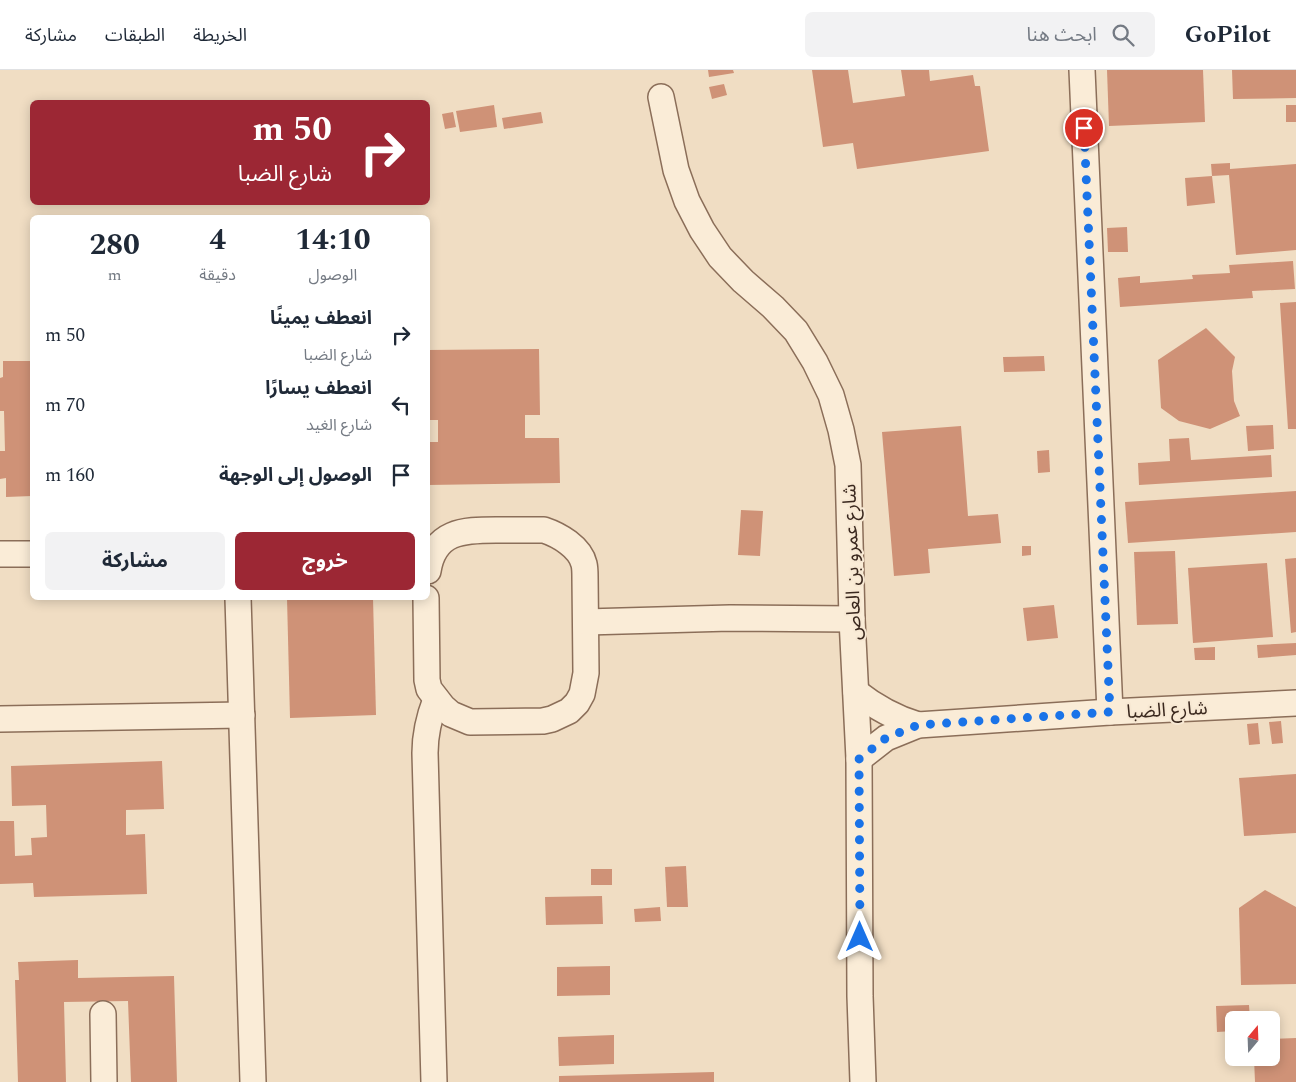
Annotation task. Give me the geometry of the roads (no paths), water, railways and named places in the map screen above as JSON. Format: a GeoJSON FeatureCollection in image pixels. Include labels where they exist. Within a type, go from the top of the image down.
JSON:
{"type":"FeatureCollection","features":[{"type":"Feature","properties":{"kind":"street"},"geometry":{"type":"LineString","coordinates":[[1082,70],[1110,712]]}},
{"type":"Feature","properties":{"kind":"street","name":"شارع عمرو بن العاص"},"geometry":{"type":"LineString","coordinates":[[661,97],[676,170],[687,201],[702,230],[720,257],[796,330],[815,362],[831,395],[842,430],[848,465],[852,619],[859,759],[860,996],[863,1082]]}},
{"type":"Feature","properties":{"kind":"street"},"geometry":{"type":"LineString","coordinates":[[426,600],[429,689],[451,714],[470,722],[543,721],[561,716],[577,703],[585,683],[586,622],[584,563],[579,554],[563,538],[544,530],[472,530],[453,534],[445,539],[432,556],[430,564]]}},
{"type":"Feature","properties":{"kind":"street"},"geometry":{"type":"LineString","coordinates":[[0,554],[30,554]]}},
{"type":"Feature","properties":{"kind":"street"},"geometry":{"type":"LineString","coordinates":[[238,600],[253,1082]]}},
{"type":"Feature","properties":{"kind":"street"},"geometry":{"type":"LineString","coordinates":[[586,622],[730,618],[852,619]]}},
{"type":"Feature","properties":{"kind":"street","name":"شارع الضبا"},"geometry":{"type":"LineString","coordinates":[[856,692],[885,712],[918,725]]}},
{"type":"Feature","properties":{"kind":"street"},"geometry":{"type":"LineString","coordinates":[[434,1082],[424,753],[427,726],[436,699]]}},
{"type":"Feature","properties":{"kind":"street","name":"شارع الضبا"},"geometry":{"type":"LineString","coordinates":[[859,759],[886,738],[918,725],[1110,712],[1296,703]]}},
{"type":"Feature","properties":{"kind":"street"},"geometry":{"type":"LineString","coordinates":[[0,719],[242,715]]}},
{"type":"Feature","properties":{"kind":"street"},"geometry":{"type":"LineString","coordinates":[[103,1014],[104,1082]]}}]}
